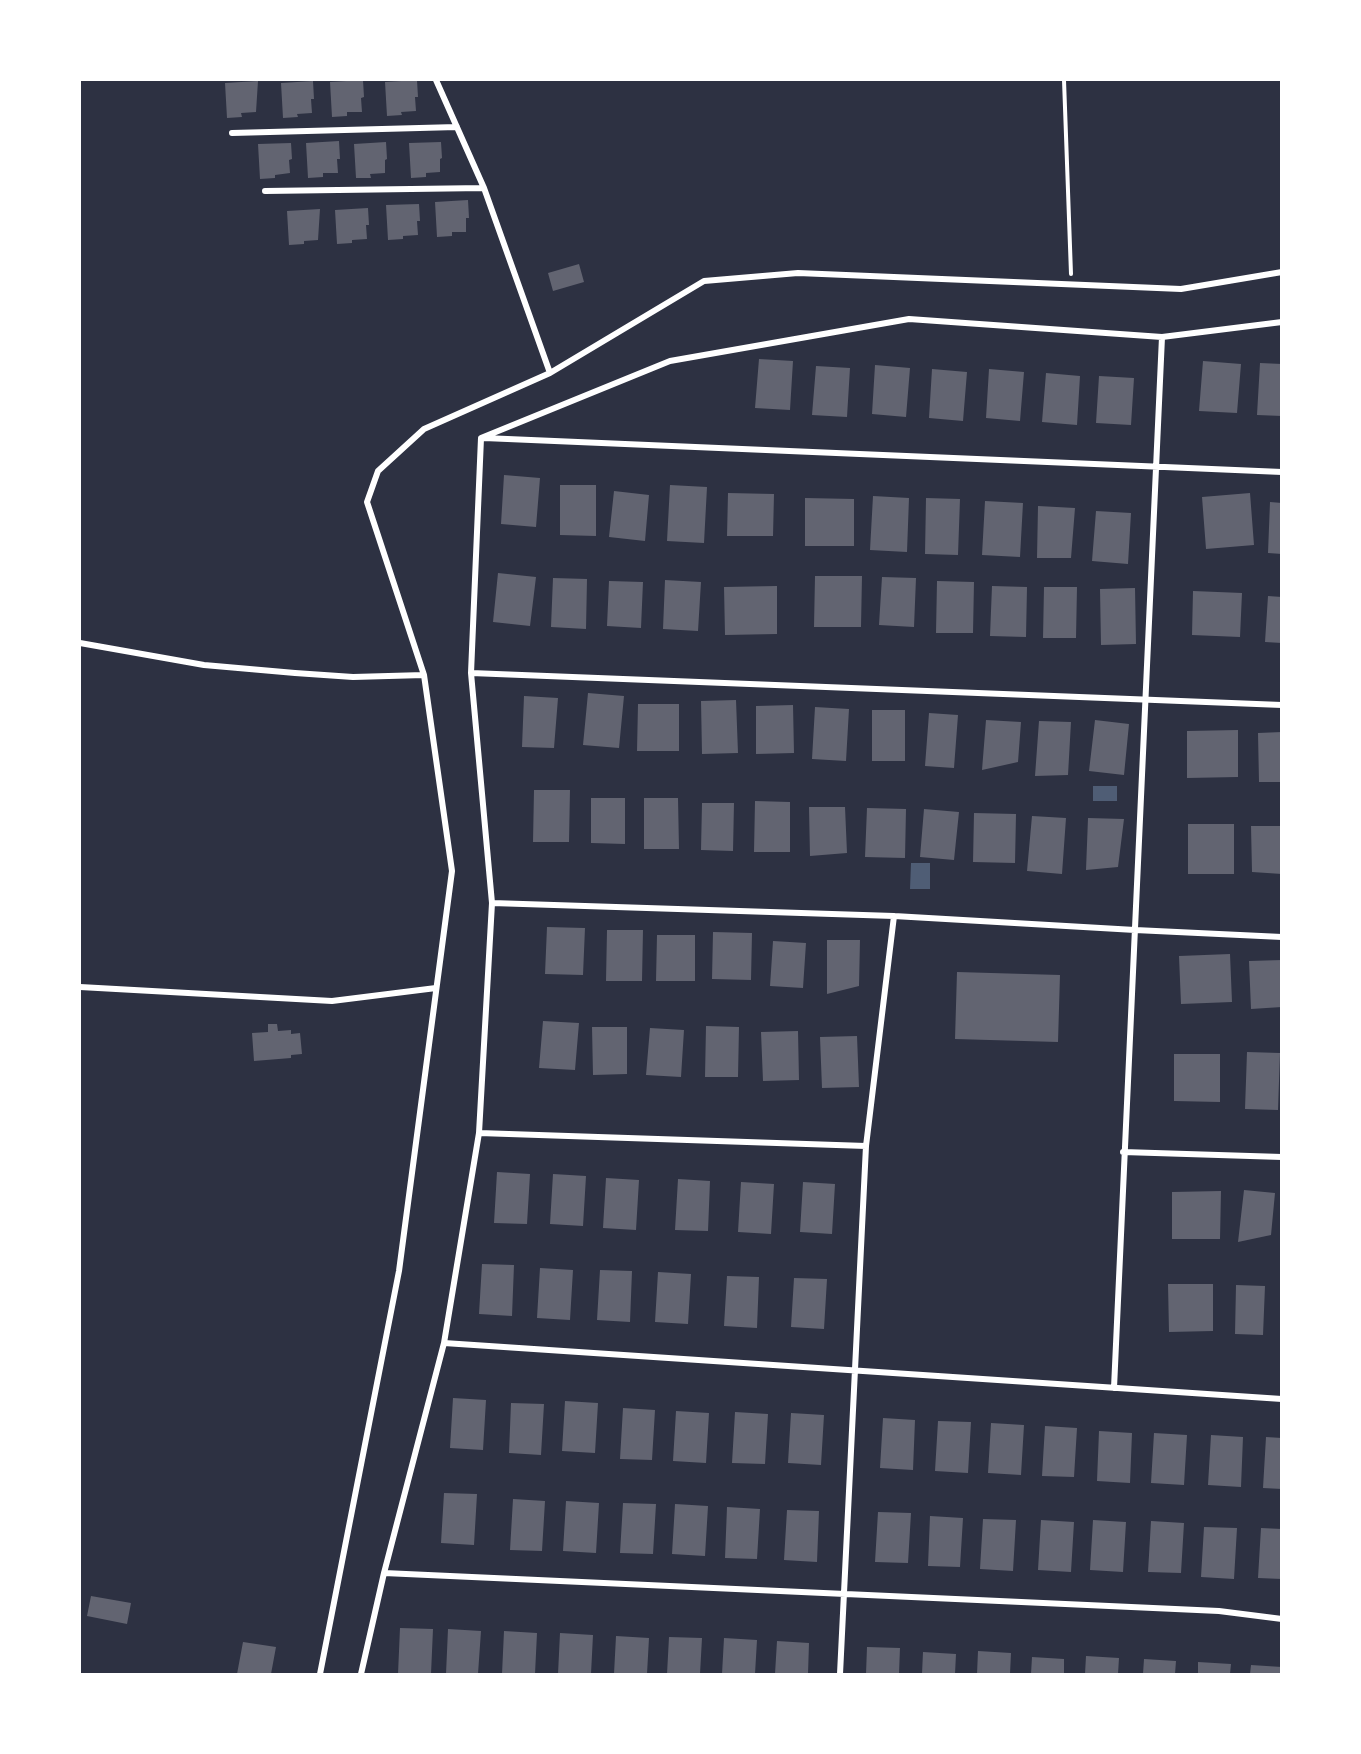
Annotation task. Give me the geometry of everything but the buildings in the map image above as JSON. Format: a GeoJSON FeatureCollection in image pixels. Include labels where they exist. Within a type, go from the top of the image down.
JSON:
{"type":"FeatureCollection","features":[{"type":"Feature","properties":{"kind":"street"},"geometry":{"type":"LineString","coordinates":[[436,80],[484,188],[550,373]]}},
{"type":"Feature","properties":{"kind":"street"},"geometry":{"type":"LineString","coordinates":[[232,133],[457,127]]}},
{"type":"Feature","properties":{"kind":"street"},"geometry":{"type":"LineString","coordinates":[[265,191],[484,188]]}},
{"type":"Feature","properties":{"kind":"street"},"geometry":{"type":"LineString","coordinates":[[320,1674],[399,1271],[452,871],[424,675],[367,502],[378,471],[424,429],[550,373],[704,281],[798,273],[1180,289],[1281,272]]}},
{"type":"Feature","properties":{"kind":"street"},"geometry":{"type":"LineString","coordinates":[[481,438],[670,361],[909,319],[1162,337],[1281,322]]}},
{"type":"Feature","properties":{"kind":"street"},"geometry":{"type":"LineString","coordinates":[[1113,1388],[1162,337]]}},
{"type":"Feature","properties":{"kind":"street"},"geometry":{"type":"LineString","coordinates":[[481,438],[1281,472]]}},
{"type":"Feature","properties":{"kind":"street"},"geometry":{"type":"LineString","coordinates":[[361,1674],[384,1573],[444,1343],[479,1133],[492,903],[471,673],[481,438]]}},
{"type":"Feature","properties":{"kind":"street"},"geometry":{"type":"LineString","coordinates":[[80,643],[204,664],[272,671],[353,677],[424,675]]}},
{"type":"Feature","properties":{"kind":"street"},"geometry":{"type":"LineString","coordinates":[[471,673],[1281,705]]}},
{"type":"Feature","properties":{"kind":"street"},"geometry":{"type":"LineString","coordinates":[[492,903],[894,916],[1281,936]]}},
{"type":"Feature","properties":{"kind":"street"},"geometry":{"type":"LineString","coordinates":[[840,1674],[866,1146],[894,916]]}},
{"type":"Feature","properties":{"kind":"street"},"geometry":{"type":"LineString","coordinates":[[80,987],[332,1001],[436,988]]}},
{"type":"Feature","properties":{"kind":"street"},"geometry":{"type":"LineString","coordinates":[[479,1133],[866,1146]]}},
{"type":"Feature","properties":{"kind":"street"},"geometry":{"type":"LineString","coordinates":[[1123,1152],[1281,1157]]}},
{"type":"Feature","properties":{"kind":"street"},"geometry":{"type":"LineString","coordinates":[[444,1343],[1281,1399]]}},
{"type":"Feature","properties":{"kind":"street"},"geometry":{"type":"LineString","coordinates":[[384,1573],[1219,1611],[1281,1619]]}},
{"type":"Feature","properties":{"kind":"path"},"geometry":{"type":"LineString","coordinates":[[1064,80],[1071,286]]}},
{"type":"Feature","properties":{"kind":"water"},"geometry":{"type":"Polygon","coordinates":[[[1093,786],[1117,786],[1117,801],[1093,801],[1093,786]]]}},
{"type":"Feature","properties":{"kind":"water"},"geometry":{"type":"Polygon","coordinates":[[[911,863],[930,863],[930,889],[910,889],[911,863]]]}}]}
